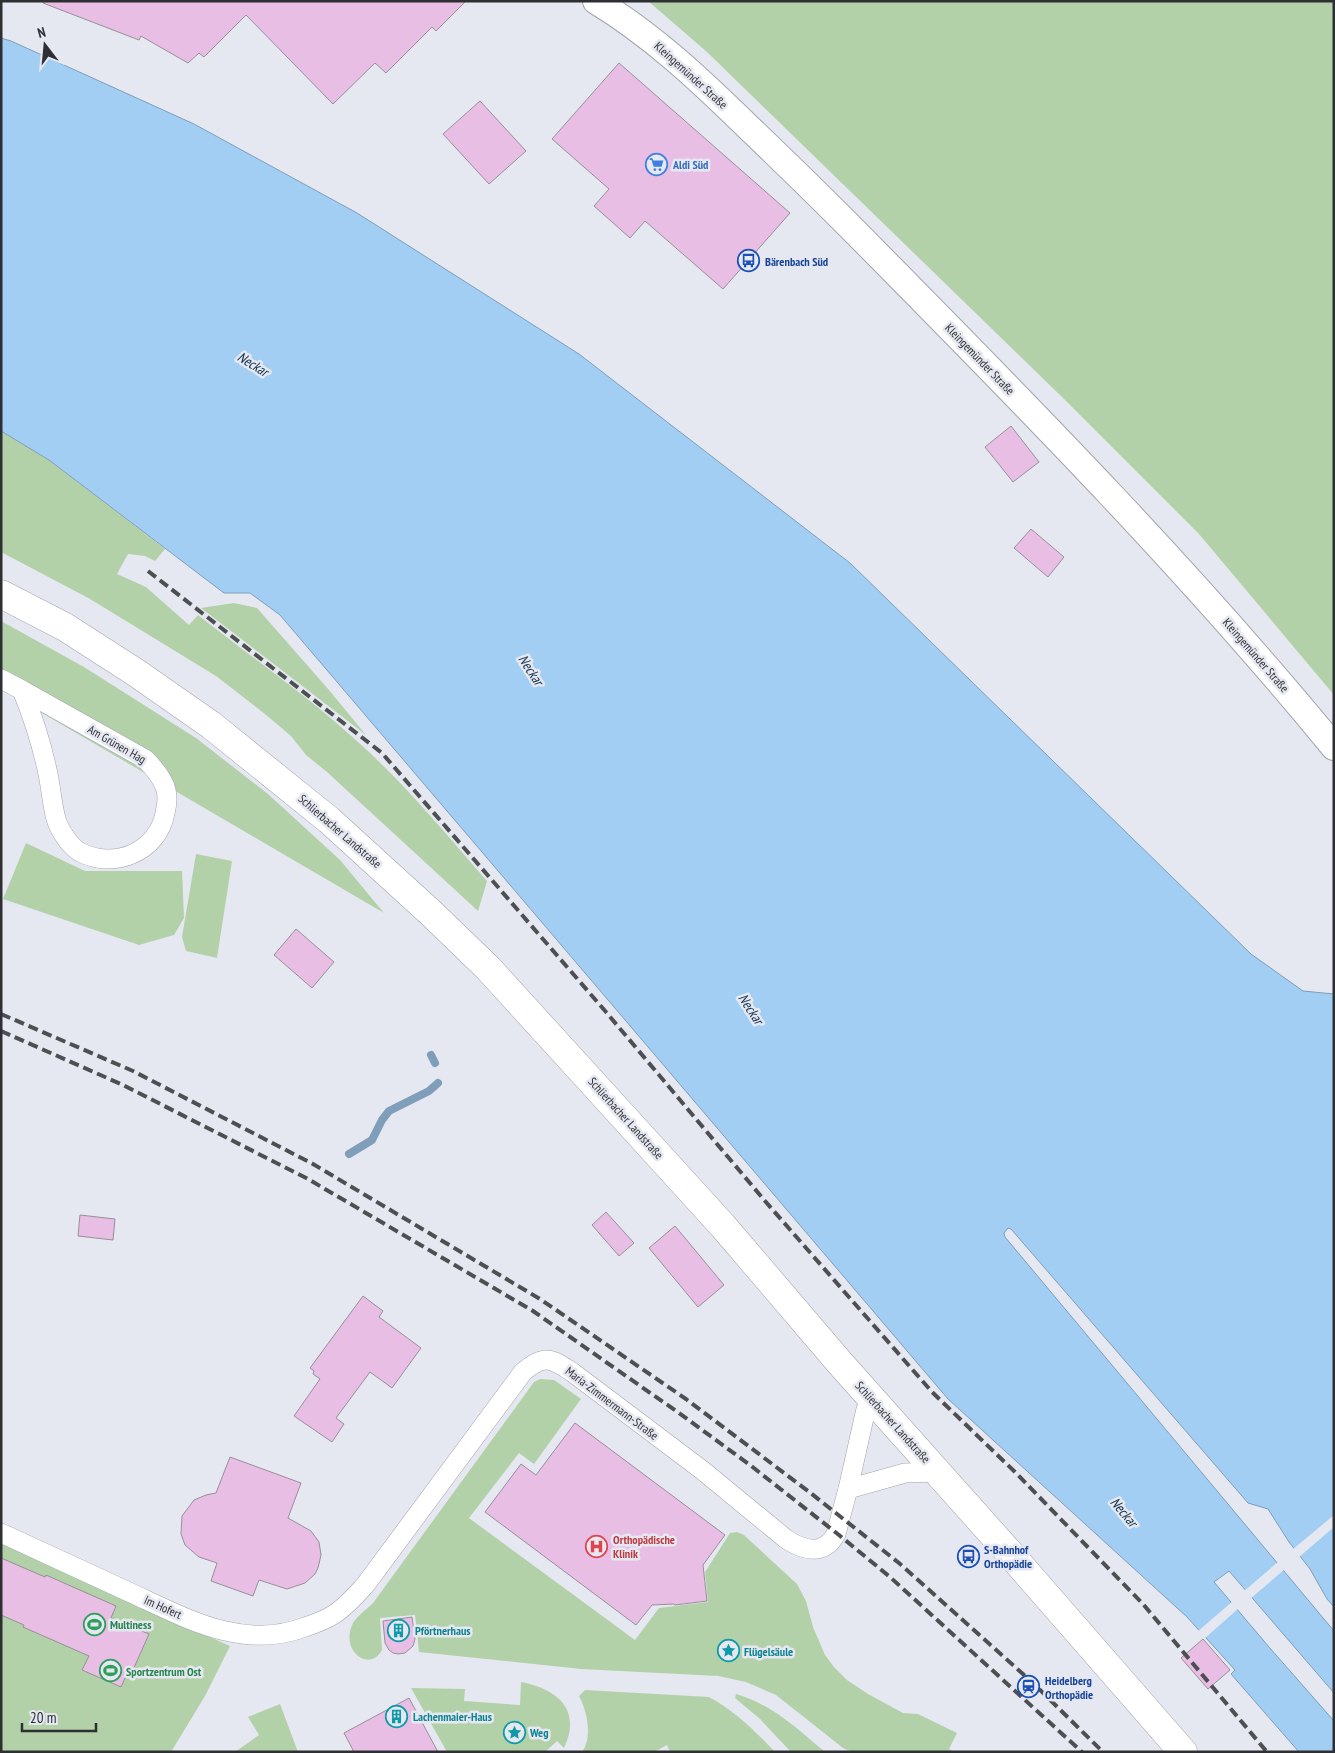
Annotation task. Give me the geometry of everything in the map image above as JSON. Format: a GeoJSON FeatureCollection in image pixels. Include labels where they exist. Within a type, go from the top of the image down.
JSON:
{"type":"FeatureCollection","features":[{"type":"Feature","properties":{"kind":"main road","name":"Kleingemünder Straße"},"geometry":{"type":"LineString","coordinates":[[596,1],[641,32],[701,82],[818,194],[984,362],[1148,533],[1213,605],[1334,747]]}},
{"type":"Feature","properties":{"kind":"main road","name":"Schlierbacher Landstraße"},"geometry":{"type":"LineString","coordinates":[[1,594],[64,627],[135,672],[211,725],[329,820],[488,968],[723,1226],[873,1400],[1175,1743]]}},
{"type":"Feature","properties":{"kind":"street","name":"Am Grünen Hag"},"geometry":{"type":"LineString","coordinates":[[1,680],[22,690],[145,759],[154,767],[164,785],[167,802],[158,834],[143,850],[126,858],[100,860],[78,852],[67,839],[56,820],[48,773],[33,718],[22,690]]}},
{"type":"Feature","properties":{"kind":"street","name":"Maria-Zimmermann-Straße"},"geometry":{"type":"LineString","coordinates":[[332,1615],[348,1603],[366,1584],[524,1372],[532,1364],[544,1360],[555,1361],[572,1372],[702,1470],[793,1544],[807,1549],[824,1548],[832,1541],[836,1534],[866,1409],[873,1400]]}},
{"type":"Feature","properties":{"kind":"street"},"geometry":{"type":"LineString","coordinates":[[848,1489],[904,1473],[937,1472]]}},
{"type":"Feature","properties":{"kind":"street","name":"Im Hofert"},"geometry":{"type":"LineString","coordinates":[[1,1533],[216,1630],[252,1636],[286,1633],[332,1615]]}},
{"type":"Feature","properties":{"kind":"green space"},"geometry":{"type":"Polygon","coordinates":[[[648,1],[1334,1],[1334,695],[1199,534],[1064,399],[707,52],[648,1]]]}},
{"type":"Feature","properties":{"kind":"green space"},"geometry":{"type":"Polygon","coordinates":[[[1,431],[49,460],[165,549],[155,561],[145,556],[128,554],[117,574],[146,587],[189,625],[198,615],[339,725],[392,775],[487,881],[478,911],[327,772],[306,755],[291,736],[216,676],[90,599],[1,552],[1,431]]]}},
{"type":"Feature","properties":{"kind":"green space"},"geometry":{"type":"Polygon","coordinates":[[[234,603],[257,608],[366,735],[201,608],[234,603]]]}},
{"type":"Feature","properties":{"kind":"green space"},"geometry":{"type":"Polygon","coordinates":[[[1,621],[84,667],[196,738],[268,794],[340,860],[384,913],[1,689],[1,621]]]}},
{"type":"Feature","properties":{"kind":"green space"},"geometry":{"type":"Polygon","coordinates":[[[26,843],[85,871],[182,871],[184,918],[174,935],[139,945],[3,899],[26,843]]]}},
{"type":"Feature","properties":{"kind":"green space"},"geometry":{"type":"Polygon","coordinates":[[[196,854],[232,861],[217,958],[186,951],[182,937],[196,854]]]}},
{"type":"Feature","properties":{"kind":"green space"},"geometry":{"type":"Polygon","coordinates":[[[540,1379],[554,1380],[581,1399],[534,1464],[519,1453],[469,1518],[635,1640],[659,1608],[708,1602],[705,1572],[730,1533],[737,1532],[744,1535],[797,1584],[806,1601],[813,1627],[825,1655],[834,1667],[847,1680],[868,1694],[903,1713],[918,1714],[957,1733],[949,1749],[954,1752],[852,1752],[843,1748],[776,1695],[746,1682],[718,1676],[581,1669],[419,1652],[415,1615],[380,1618],[382,1650],[377,1657],[370,1659],[358,1656],[350,1642],[353,1623],[373,1603],[534,1382],[540,1379]]]}},
{"type":"Feature","properties":{"kind":"green space","name":"Sportzentrum Ost"},"geometry":{"type":"Polygon","coordinates":[[[1,1543],[230,1646],[205,1696],[171,1752],[1,1752],[1,1543]]]}},
{"type":"Feature","properties":{"kind":"green space"},"geometry":{"type":"Polygon","coordinates":[[[521,1682],[546,1690],[563,1703],[568,1712],[570,1723],[569,1735],[564,1748],[557,1741],[545,1752],[447,1752],[411,1688],[465,1689],[464,1701],[520,1705],[521,1682]]]}},
{"type":"Feature","properties":{"kind":"green space"},"geometry":{"type":"Polygon","coordinates":[[[585,1690],[709,1697],[736,1715],[775,1752],[670,1752],[667,1745],[654,1752],[582,1752],[587,1739],[588,1724],[579,1696],[585,1690]]]}},
{"type":"Feature","properties":{"kind":"green space"},"geometry":{"type":"Polygon","coordinates":[[[736,1694],[773,1711],[825,1752],[791,1752],[760,1719],[735,1698],[736,1694]]]}},
{"type":"Feature","properties":{"kind":"green space"},"geometry":{"type":"Polygon","coordinates":[[[280,1704],[298,1752],[235,1752],[259,1735],[248,1717],[280,1704]]]}},
{"type":"Feature","properties":{"kind":"water","name":"Neckar"},"geometry":{"type":"Polygon","coordinates":[[[1,38],[194,124],[357,213],[579,354],[850,563],[1251,954],[1303,991],[1334,994],[1334,1607],[1268,1509],[1248,1503],[1011,1229],[1008,1228],[1004,1233],[1005,1237],[1334,1631],[1334,1693],[1229,1571],[1214,1582],[1334,1721],[1334,1752],[1299,1752],[1231,1674],[1235,1670],[1187,1617],[948,1399],[280,615],[250,593],[224,593],[49,460],[1,431],[1,38]]]}},
{"type":"Feature","properties":{"kind":"pier"},"geometry":{"type":"Polygon","coordinates":[[[1334,1515],[1334,1527],[1298,1558],[1292,1550],[1334,1515]]]}},
{"type":"Feature","properties":{"kind":"pier"},"geometry":{"type":"Polygon","coordinates":[[[1278,1562],[1285,1569],[1250,1599],[1243,1592],[1278,1562]]]}},
{"type":"Feature","properties":{"kind":"pier"},"geometry":{"type":"Polygon","coordinates":[[[1233,1601],[1239,1608],[1204,1639],[1197,1632],[1233,1601]]]}},
{"type":"Feature","properties":{"kind":"building"},"geometry":{"type":"Polygon","coordinates":[[[43,1],[466,1],[436,31],[432,27],[386,73],[375,63],[333,104],[246,15],[204,57],[199,53],[188,63],[141,36],[139,40],[43,3],[43,1]]]}},
{"type":"Feature","properties":{"kind":"building","name":"Aldi Süd"},"geometry":{"type":"Polygon","coordinates":[[[619,63],[790,213],[723,289],[645,221],[630,238],[594,206],[609,189],[552,139],[619,63]]]}},
{"type":"Feature","properties":{"kind":"building"},"geometry":{"type":"Polygon","coordinates":[[[480,101],[526,151],[489,184],[443,134],[480,101]]]}},
{"type":"Feature","properties":{"kind":"building"},"geometry":{"type":"Polygon","coordinates":[[[1011,426],[1039,462],[1013,482],[985,447],[1011,426]]]}},
{"type":"Feature","properties":{"kind":"building"},"geometry":{"type":"Polygon","coordinates":[[[1031,529],[1064,557],[1048,577],[1014,548],[1031,529]]]}},
{"type":"Feature","properties":{"kind":"building"},"geometry":{"type":"Polygon","coordinates":[[[296,929],[334,962],[312,988],[274,955],[296,929]]]}},
{"type":"Feature","properties":{"kind":"building"},"geometry":{"type":"Polygon","coordinates":[[[606,1212],[634,1243],[619,1256],[592,1225],[606,1212]]]}},
{"type":"Feature","properties":{"kind":"building"},"geometry":{"type":"Polygon","coordinates":[[[80,1215],[115,1219],[113,1240],[78,1236],[80,1215]]]}},
{"type":"Feature","properties":{"kind":"building"},"geometry":{"type":"Polygon","coordinates":[[[675,1226],[724,1285],[698,1307],[649,1248],[675,1226]]]}},
{"type":"Feature","properties":{"kind":"building"},"geometry":{"type":"Polygon","coordinates":[[[363,1296],[383,1311],[379,1317],[421,1348],[392,1388],[370,1372],[336,1418],[344,1424],[332,1442],[294,1416],[320,1379],[313,1374],[314,1371],[310,1368],[363,1296]]]}},
{"type":"Feature","properties":{"kind":"building"},"geometry":{"type":"Polygon","coordinates":[[[575,1423],[725,1535],[703,1565],[707,1601],[675,1605],[652,1605],[636,1625],[485,1512],[521,1464],[536,1475],[575,1423]]]}},
{"type":"Feature","properties":{"kind":"building"},"geometry":{"type":"Polygon","coordinates":[[[230,1457],[301,1483],[288,1518],[311,1531],[319,1542],[321,1555],[315,1574],[305,1583],[287,1589],[259,1580],[253,1596],[211,1581],[217,1563],[199,1557],[185,1545],[181,1534],[182,1516],[194,1500],[216,1493],[230,1457]]]}},
{"type":"Feature","properties":{"kind":"building"},"geometry":{"type":"Polygon","coordinates":[[[1,1558],[45,1577],[46,1575],[116,1606],[111,1618],[149,1634],[133,1670],[129,1669],[121,1687],[82,1670],[89,1656],[23,1627],[24,1625],[1,1615],[1,1558]]]}},
{"type":"Feature","properties":{"kind":"building","name":"Pförtnerhaus"},"geometry":{"type":"Polygon","coordinates":[[[412,1617],[415,1639],[413,1646],[405,1653],[393,1653],[385,1643],[383,1621],[412,1617]]]}},
{"type":"Feature","properties":{"kind":"building"},"geometry":{"type":"Polygon","coordinates":[[[1203,1639],[1230,1670],[1208,1689],[1181,1658],[1203,1639]]]}},
{"type":"Feature","properties":{"kind":"building","name":"Lachenmaier-Haus"},"geometry":{"type":"Polygon","coordinates":[[[409,1698],[438,1752],[354,1752],[344,1733],[409,1698]]]}},
{"type":"Feature","properties":{"kind":"waterway"},"geometry":{"type":"LineString","coordinates":[[431,1055],[435,1063]]}},
{"type":"Feature","properties":{"kind":"waterway"},"geometry":{"type":"LineString","coordinates":[[349,1154],[372,1140],[389,1111],[429,1091],[438,1083]]}},
{"type":"Feature","properties":{"kind":"railway"},"geometry":{"type":"LineString","coordinates":[[148,571],[382,753],[606,1012],[765,1201],[932,1392],[1015,1472],[1143,1604],[1267,1752]]}},
{"type":"Feature","properties":{"kind":"railway"},"geometry":{"type":"LineString","coordinates":[[1,1014],[133,1071],[313,1164],[540,1299],[686,1399],[808,1491],[899,1563],[1033,1683],[1103,1752]]}},
{"type":"Feature","properties":{"kind":"railway"},"geometry":{"type":"LineString","coordinates":[[1,1031],[123,1085],[308,1179],[533,1311],[679,1413],[750,1465],[839,1535],[890,1577],[1082,1752]]}},
{"type":"Feature","properties":{"kind":"place","name":"Aldi Süd"},"geometry":{"type":"Point","coordinates":[657,164]}},
{"type":"Feature","properties":{"kind":"place","name":"Bärenbach Süd"},"geometry":{"type":"Point","coordinates":[749,261]}},
{"type":"Feature","properties":{"kind":"place","name":"Orthopädische Klinik"},"geometry":{"type":"Point","coordinates":[597,1546]}},
{"type":"Feature","properties":{"kind":"place","name":"S-Bahnhof Orthopädie"},"geometry":{"type":"Point","coordinates":[968,1556]}},
{"type":"Feature","properties":{"kind":"place","name":"Multiness"},"geometry":{"type":"Point","coordinates":[94,1624]}},
{"type":"Feature","properties":{"kind":"place","name":"Pförtnerhaus"},"geometry":{"type":"Point","coordinates":[399,1630]}},
{"type":"Feature","properties":{"kind":"place","name":"Flügelsäule"},"geometry":{"type":"Point","coordinates":[728,1651]}},
{"type":"Feature","properties":{"kind":"place","name":"Sportzentrum Ost"},"geometry":{"type":"Point","coordinates":[110,1671]}},
{"type":"Feature","properties":{"kind":"place","name":"Heidelberg Orthopädie"},"geometry":{"type":"Point","coordinates":[1029,1687]}},
{"type":"Feature","properties":{"kind":"place","name":"Lachenmaier-Haus"},"geometry":{"type":"Point","coordinates":[397,1716]}},
{"type":"Feature","properties":{"kind":"place","name":"Weg"},"geometry":{"type":"Point","coordinates":[514,1732]}}]}
